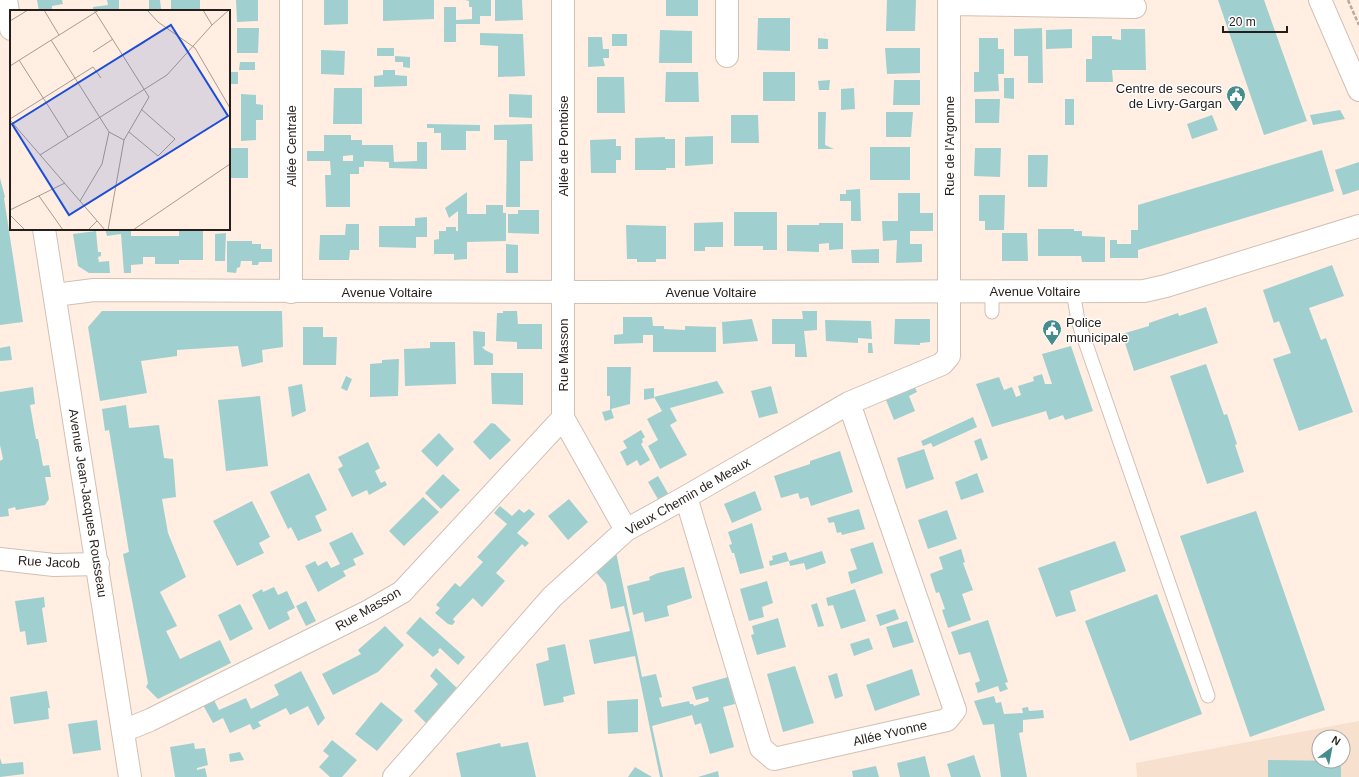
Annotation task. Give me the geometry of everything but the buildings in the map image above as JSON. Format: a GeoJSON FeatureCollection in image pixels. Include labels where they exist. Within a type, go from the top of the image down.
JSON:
{"type":"FeatureCollection","features":[{"type":"Feature","properties":{"kind":"street"},"geometry":{"type":"LineString","coordinates":[[6,0],[10,22]]}},
{"type":"Feature","properties":{"kind":"street","name":"Allée Centrale"},"geometry":{"type":"LineString","coordinates":[[291,0],[291,292]]}},
{"type":"Feature","properties":{"kind":"street","name":"Allée de Pontoise"},"geometry":{"type":"LineString","coordinates":[[563,0],[564,292]]}},
{"type":"Feature","properties":{"kind":"street"},"geometry":{"type":"LineString","coordinates":[[727,0],[727,56]]}},
{"type":"Feature","properties":{"kind":"street"},"geometry":{"type":"LineString","coordinates":[[1320,0],[1359,90]]}},
{"type":"Feature","properties":{"kind":"street"},"geometry":{"type":"LineString","coordinates":[[949,2],[1135,7]]}},
{"type":"Feature","properties":{"kind":"street","name":"Rue de l'Argonne"},"geometry":{"type":"LineString","coordinates":[[949,2],[950,291]]}},
{"type":"Feature","properties":{"kind":"street","name":"Avenue Voltaire"},"geometry":{"type":"LineString","coordinates":[[55,295],[94,290],[291,292],[1144,291],[1359,226]]}},
{"type":"Feature","properties":{"kind":"street","name":"Avenue Jean-Jacques Rousseau"},"geometry":{"type":"LineString","coordinates":[[44,230],[98,564],[130,777]]}},
{"type":"Feature","properties":{"kind":"street","name":"Vieux Chemin de Meaux"},"geometry":{"type":"LineString","coordinates":[[394,777],[552,597],[626,530],[686,498],[848,403],[942,364],[949,356],[950,291]]}},
{"type":"Feature","properties":{"kind":"street","name":"Rue Masson"},"geometry":{"type":"LineString","coordinates":[[564,292],[563,418],[626,530]]}},
{"type":"Feature","properties":{"kind":"street","name":"Allée Yvonne"},"geometry":{"type":"LineString","coordinates":[[686,498],[761,748],[774,759],[947,720],[956,710],[848,403]]}},
{"type":"Feature","properties":{"kind":"street","name":"Rue Masson"},"geometry":{"type":"LineString","coordinates":[[123,731],[150,720],[369,611],[402,592],[563,418]]}},
{"type":"Feature","properties":{"kind":"street","name":"Rue Jacob"},"geometry":{"type":"LineString","coordinates":[[0,559],[54,565],[98,564]]}},
{"type":"Feature","properties":{"kind":"lane"},"geometry":{"type":"LineString","coordinates":[[992,291],[992,312]]}},
{"type":"Feature","properties":{"kind":"lane"},"geometry":{"type":"LineString","coordinates":[[1073,291],[1078,321],[1208,696]]}},
{"type":"Feature","properties":{"kind":"path"},"geometry":{"type":"LineString","coordinates":[[1348,0],[1359,25]]}},
{"type":"Feature","properties":{"kind":"shaded area"},"geometry":{"type":"Polygon","coordinates":[[[1359,721],[1359,777],[1137,777],[1136,763],[1311,730],[1311,769],[1351,769],[1351,729],[1317,729],[1359,721]]]}},
{"type":"Feature","properties":{"kind":"place","name":"Centre de secours de Livry-Gargan"},"geometry":{"type":"Point","coordinates":[1236,112]}},
{"type":"Feature","properties":{"kind":"place","name":"Police municipale"},"geometry":{"type":"Point","coordinates":[1052,346]}}]}
